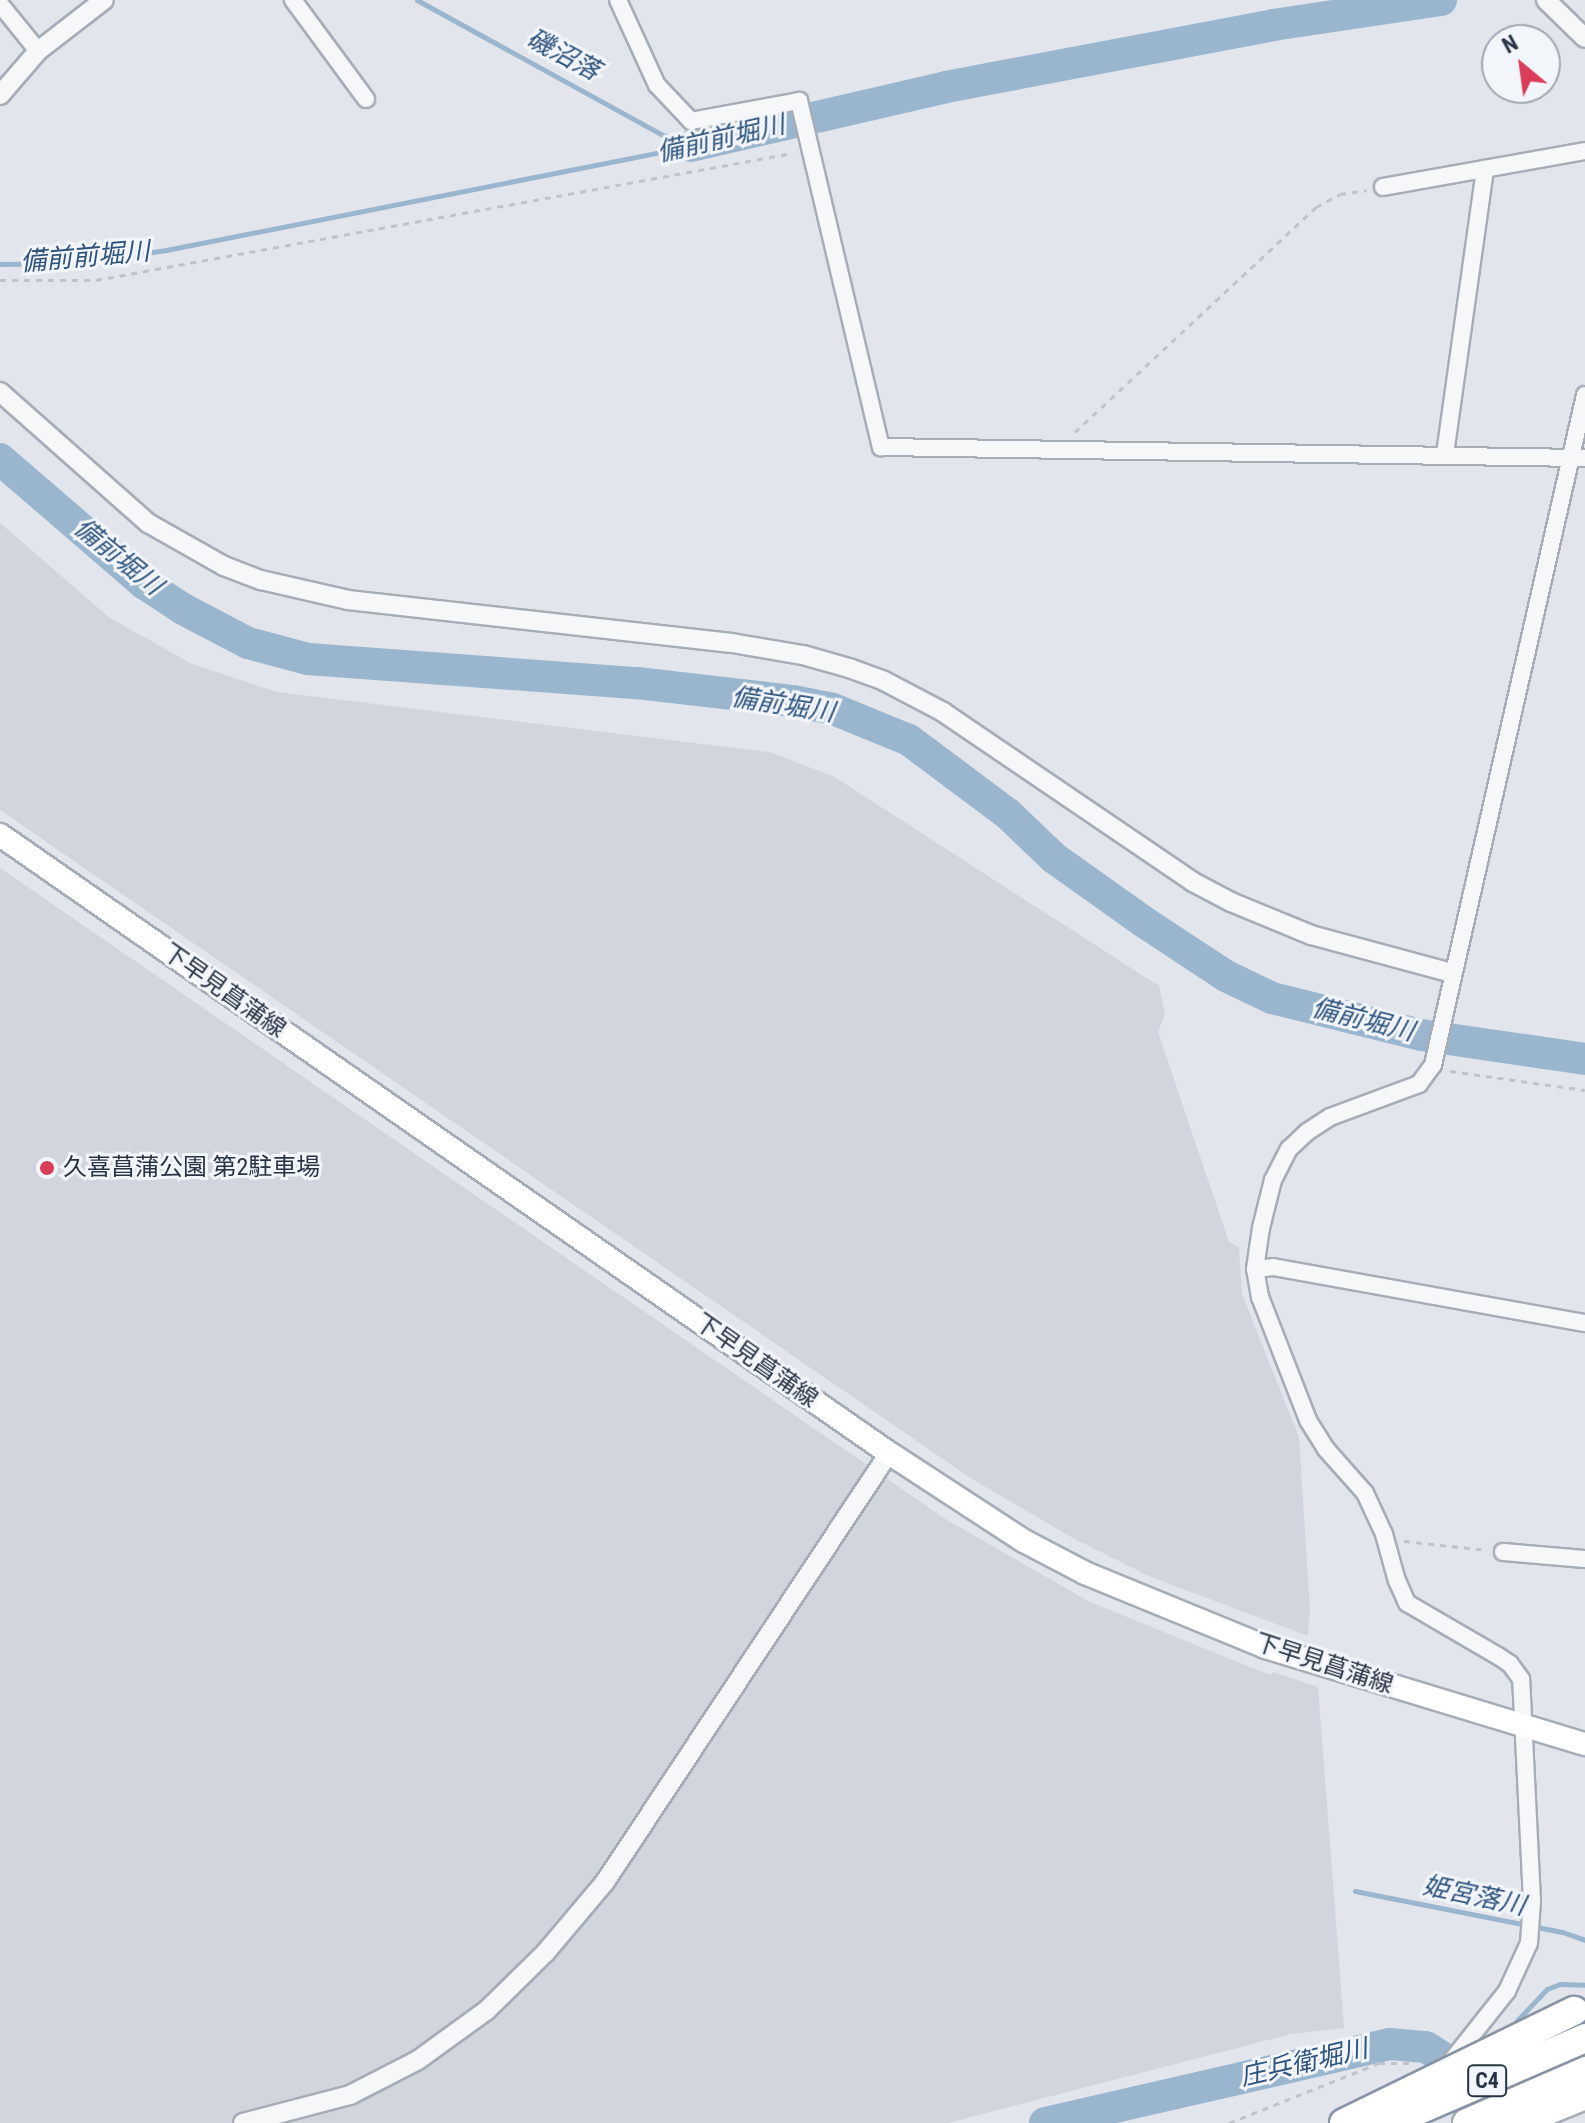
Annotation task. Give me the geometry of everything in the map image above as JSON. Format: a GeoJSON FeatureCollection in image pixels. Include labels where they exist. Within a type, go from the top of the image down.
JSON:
{"type":"FeatureCollection","features":[{"type":"Feature","properties":{"kind":"highway"},"geometry":{"type":"LineString","coordinates":[[1344,2123],[1510,2045],[1585,2004]]}},
{"type":"Feature","properties":{"kind":"highway","name":"C4"},"geometry":{"type":"LineString","coordinates":[[1389,2123],[1585,2038]]}},
{"type":"Feature","properties":{"kind":"highway","name":"C4"},"geometry":{"type":"LineString","coordinates":[[1467,2123],[1585,2071]]}},
{"type":"Feature","properties":{"kind":"highway"},"geometry":{"type":"LineString","coordinates":[[1516,2123],[1585,2095]]}},
{"type":"Feature","properties":{"kind":"main road","name":"下早見菖蒲線"},"geometry":{"type":"LineString","coordinates":[[0,835],[889,1453],[1024,1541],[1085,1573],[1265,1647],[1585,1744]]}},
{"type":"Feature","properties":{"kind":"street"},"geometry":{"type":"LineString","coordinates":[[0,95],[38,51],[104,0]]}},
{"type":"Feature","properties":{"kind":"street"},"geometry":{"type":"LineString","coordinates":[[293,0],[366,99]]}},
{"type":"Feature","properties":{"kind":"street"},"geometry":{"type":"LineString","coordinates":[[618,0],[657,85],[691,121],[799,101],[881,447],[1578,458]]}},
{"type":"Feature","properties":{"kind":"street"},"geometry":{"type":"LineString","coordinates":[[1546,0],[1585,38]]}},
{"type":"Feature","properties":{"kind":"street"},"geometry":{"type":"LineString","coordinates":[[0,4],[38,51]]}},
{"type":"Feature","properties":{"kind":"street"},"geometry":{"type":"LineString","coordinates":[[1383,187],[1585,151]]}},
{"type":"Feature","properties":{"kind":"street"},"geometry":{"type":"LineString","coordinates":[[1445,454],[1485,169]]}},
{"type":"Feature","properties":{"kind":"street"},"geometry":{"type":"LineString","coordinates":[[0,392],[148,523],[224,566],[261,580],[348,600],[732,643],[803,655],[849,668],[884,681],[943,712],[1193,882],[1231,902],[1311,935],[1450,982]]}},
{"type":"Feature","properties":{"kind":"street"},"geometry":{"type":"LineString","coordinates":[[1401,2123],[1507,1991],[1529,1943],[1532,1901],[1524,1726],[1517,1671],[1498,1656],[1407,1603],[1365,1493],[1326,1449],[1308,1420],[1260,1297],[1255,1269],[1273,1180],[1289,1149],[1330,1117],[1419,1084],[1432,1067],[1578,458],[1585,395]]}},
{"type":"Feature","properties":{"kind":"street"},"geometry":{"type":"LineString","coordinates":[[1255,1269],[1273,1267],[1585,1323]]}},
{"type":"Feature","properties":{"kind":"street"},"geometry":{"type":"LineString","coordinates":[[243,2123],[269,2119],[350,2095],[418,2060],[487,2010],[546,1952],[605,1882],[889,1453]]}},
{"type":"Feature","properties":{"kind":"street"},"geometry":{"type":"LineString","coordinates":[[1503,1552],[1585,1559]]}},
{"type":"Feature","properties":{"kind":"path"},"geometry":{"type":"LineString","coordinates":[[0,280],[96,280],[810,146]]}},
{"type":"Feature","properties":{"kind":"path"},"geometry":{"type":"LineString","coordinates":[[1063,450],[1065,441],[1316,207],[1340,194],[1383,187]]}},
{"type":"Feature","properties":{"kind":"path"},"geometry":{"type":"LineString","coordinates":[[1432,1067],[1585,1090]]}},
{"type":"Feature","properties":{"kind":"path"},"geometry":{"type":"LineString","coordinates":[[1386,1542],[1503,1552]]}},
{"type":"Feature","properties":{"kind":"path"},"geometry":{"type":"LineString","coordinates":[[1229,2123],[1379,2063],[1422,2064],[1438,2078]]}},
{"type":"Feature","properties":{"kind":"shaded area"},"geometry":{"type":"Polygon","coordinates":[[[0,523],[110,618],[192,664],[277,692],[769,752],[833,776],[1159,986],[1165,1014],[1158,1032],[1229,1242],[1239,1247],[1242,1294],[1299,1437],[1310,1610],[1308,1636],[1151,1577],[1071,1537],[972,1479],[0,810],[0,523]]]}},
{"type":"Feature","properties":{"kind":"shaded area"},"geometry":{"type":"Polygon","coordinates":[[[0,868],[947,1520],[1090,1602],[1270,1675],[1274,1672],[1318,1687],[1344,2028],[1291,2034],[948,2123],[0,2123],[0,868]]]}},
{"type":"Feature","properties":{"kind":"waterway","name":"磯沼落"},"geometry":{"type":"LineString","coordinates":[[417,0],[661,134],[690,146]]}},
{"type":"Feature","properties":{"kind":"waterway","name":"備前前堀川"},"geometry":{"type":"LineString","coordinates":[[691,146],[946,87],[1273,25],[1441,0]]}},
{"type":"Feature","properties":{"kind":"waterway","name":"備前前堀川"},"geometry":{"type":"LineString","coordinates":[[0,264],[81,263],[166,250],[691,146]]}},
{"type":"Feature","properties":{"kind":"waterway","name":"備前堀川"},"geometry":{"type":"LineString","coordinates":[[0,459],[145,584],[183,609],[248,643],[308,659],[637,683],[793,701],[833,709],[909,740],[1008,814],[1054,858],[1144,922],[1226,976],[1272,998],[1421,1035],[1585,1059]]}},
{"type":"Feature","properties":{"kind":"waterway","name":"姫宮落川"},"geometry":{"type":"LineString","coordinates":[[1355,1891],[1562,1932],[1585,1940]]}},
{"type":"Feature","properties":{"kind":"waterway"},"geometry":{"type":"LineString","coordinates":[[1509,2029],[1547,1989],[1560,1984],[1585,1985]]}},
{"type":"Feature","properties":{"kind":"waterway","name":"庄兵衛堀川"},"geometry":{"type":"LineString","coordinates":[[1045,2123],[1390,2044],[1426,2047],[1536,2117]]}},
{"type":"Feature","properties":{"kind":"place","name":"久喜菖蒲公園 第2駐車場"},"geometry":{"type":"Point","coordinates":[47,1168]}}]}
